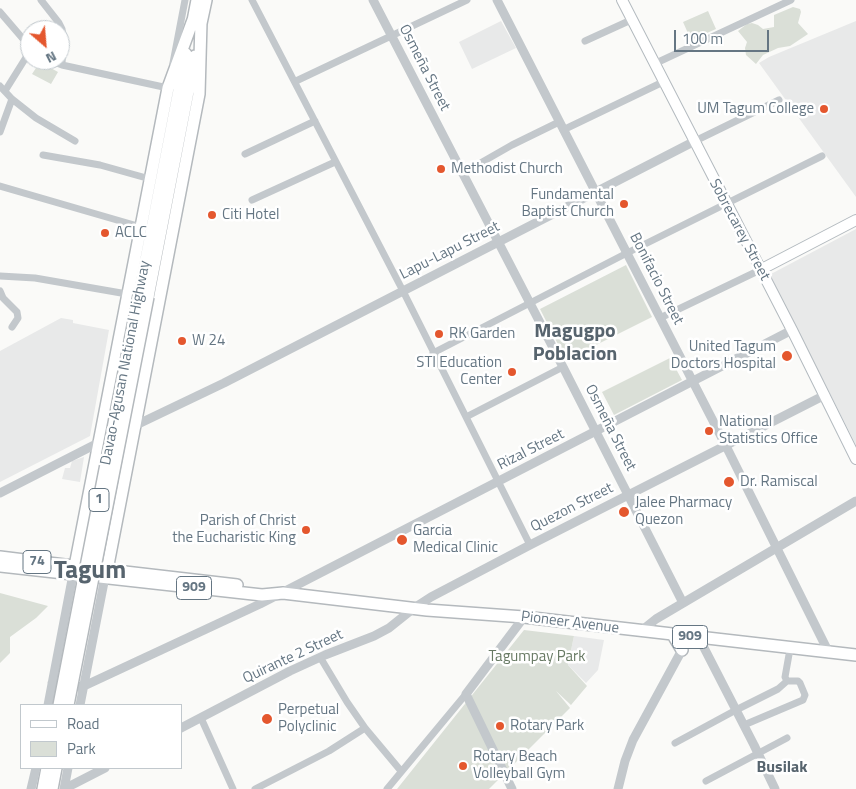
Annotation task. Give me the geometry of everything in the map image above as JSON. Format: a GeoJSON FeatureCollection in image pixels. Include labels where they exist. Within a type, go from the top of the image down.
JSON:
{"type":"FeatureCollection","features":[{"type":"Feature","properties":{"kind":"highway","name":"Davao-Agusan National Highway"},"geometry":{"type":"LineString","coordinates":[[78,688],[134,426],[199,94],[197,0]]}},
{"type":"Feature","properties":{"kind":"highway","name":"Davao-Agusan National Highway"},"geometry":{"type":"LineString","coordinates":[[68,704],[138,296],[141,227],[150,179],[168,88],[206,0]]}},
{"type":"Feature","properties":{"kind":"highway","name":"Davao-Agusan National Highway"},"geometry":{"type":"LineString","coordinates":[[59,704],[138,296],[197,21]]}},
{"type":"Feature","properties":{"kind":"highway","name":"Davao-Agusan National Highway"},"geometry":{"type":"LineString","coordinates":[[57,685],[99,442],[138,296]]}},
{"type":"Feature","properties":{"kind":"highway","name":"74"},"geometry":{"type":"LineString","coordinates":[[0,557],[78,570]]}},
{"type":"Feature","properties":{"kind":"highway","name":"74"},"geometry":{"type":"LineString","coordinates":[[0,566],[78,570]]}},
{"type":"Feature","properties":{"kind":"highway","name":"Pioneer Avenue"},"geometry":{"type":"LineString","coordinates":[[78,570],[262,595],[283,593],[401,607],[524,617],[790,649],[856,655]]}},
{"type":"Feature","properties":{"kind":"highway"},"geometry":{"type":"LineString","coordinates":[[401,607],[401,619]]}},
{"type":"Feature","properties":{"kind":"highway"},"geometry":{"type":"LineString","coordinates":[[673,635],[682,650]]}},
{"type":"Feature","properties":{"kind":"highway"},"geometry":{"type":"LineString","coordinates":[[43,789],[47,769]]}},
{"type":"Feature","properties":{"kind":"highway"},"geometry":{"type":"LineString","coordinates":[[52,789],[56,769]]}},
{"type":"Feature","properties":{"kind":"main road","name":"Sobrecarey Street"},"geometry":{"type":"LineString","coordinates":[[622,0],[693,142],[792,330],[856,459]]}},
{"type":"Feature","properties":{"kind":"main road"},"geometry":{"type":"LineString","coordinates":[[760,270],[856,220]]}},
{"type":"Feature","properties":{"kind":"street"},"geometry":{"type":"LineString","coordinates":[[41,0],[57,20]]}},
{"type":"Feature","properties":{"kind":"street"},"geometry":{"type":"LineString","coordinates":[[70,67],[168,88],[185,0]]}},
{"type":"Feature","properties":{"kind":"street"},"geometry":{"type":"LineString","coordinates":[[252,0],[296,81],[335,162],[403,291],[530,545]]}},
{"type":"Feature","properties":{"kind":"street","name":"Osmeña Street"},"geometry":{"type":"LineString","coordinates":[[374,0],[683,603]]}},
{"type":"Feature","properties":{"kind":"street"},"geometry":{"type":"LineString","coordinates":[[296,81],[467,0]]}},
{"type":"Feature","properties":{"kind":"street","name":"Bonifacio Street"},"geometry":{"type":"LineString","coordinates":[[497,0],[726,446],[829,653]]}},
{"type":"Feature","properties":{"kind":"street"},"geometry":{"type":"LineString","coordinates":[[654,64],[791,0]]}},
{"type":"Feature","properties":{"kind":"street"},"geometry":{"type":"LineString","coordinates":[[0,12],[20,35]]}},
{"type":"Feature","properties":{"kind":"street"},"geometry":{"type":"LineString","coordinates":[[585,41],[631,20]]}},
{"type":"Feature","properties":{"kind":"street"},"geometry":{"type":"LineString","coordinates":[[20,65],[2,89],[36,118],[75,141]]}},
{"type":"Feature","properties":{"kind":"street"},"geometry":{"type":"LineString","coordinates":[[464,173],[512,145],[663,82]]}},
{"type":"Feature","properties":{"kind":"street"},"geometry":{"type":"LineString","coordinates":[[0,132],[12,98]]}},
{"type":"Feature","properties":{"kind":"street","name":"Lapu-Lapu Street"},"geometry":{"type":"LineString","coordinates":[[0,493],[99,442],[224,383],[778,100]]}},
{"type":"Feature","properties":{"kind":"street"},"geometry":{"type":"LineString","coordinates":[[245,154],[315,121]]}},
{"type":"Feature","properties":{"kind":"street"},"geometry":{"type":"LineString","coordinates":[[43,155],[100,165],[150,179]]}},
{"type":"Feature","properties":{"kind":"street"},"geometry":{"type":"LineString","coordinates":[[433,353],[725,203],[822,156]]}},
{"type":"Feature","properties":{"kind":"street"},"geometry":{"type":"LineString","coordinates":[[252,200],[335,162]]}},
{"type":"Feature","properties":{"kind":"street"},"geometry":{"type":"LineString","coordinates":[[0,186],[141,227]]}},
{"type":"Feature","properties":{"kind":"street"},"geometry":{"type":"LineString","coordinates":[[660,318],[760,270]]}},
{"type":"Feature","properties":{"kind":"street"},"geometry":{"type":"LineString","coordinates":[[0,276],[35,278],[138,296]]}},
{"type":"Feature","properties":{"kind":"street"},"geometry":{"type":"LineString","coordinates":[[0,291],[3,298],[17,312],[18,318],[12,327]]}},
{"type":"Feature","properties":{"kind":"street","name":"Rizal Street"},"geometry":{"type":"LineString","coordinates":[[78,688],[283,593],[792,330]]}},
{"type":"Feature","properties":{"kind":"street"},"geometry":{"type":"LineString","coordinates":[[466,417],[563,367]]}},
{"type":"Feature","properties":{"kind":"street","name":"Quezon Street"},"geometry":{"type":"LineString","coordinates":[[414,608],[431,597],[530,545],[825,395]]}},
{"type":"Feature","properties":{"kind":"street"},"geometry":{"type":"LineString","coordinates":[[641,631],[656,619],[856,501]]}},
{"type":"Feature","properties":{"kind":"street","name":"Quirante 2 Street"},"geometry":{"type":"LineString","coordinates":[[182,728],[320,657],[374,636],[401,619],[414,608]]}},
{"type":"Feature","properties":{"kind":"street"},"geometry":{"type":"LineString","coordinates":[[387,789],[466,694],[524,617]]}},
{"type":"Feature","properties":{"kind":"street"},"geometry":{"type":"LineString","coordinates":[[618,789],[632,740],[682,650],[694,638],[736,710],[775,789]]}},
{"type":"Feature","properties":{"kind":"street"},"geometry":{"type":"LineString","coordinates":[[787,682],[785,677],[790,649]]}},
{"type":"Feature","properties":{"kind":"street"},"geometry":{"type":"LineString","coordinates":[[320,657],[365,728],[401,771]]}},
{"type":"Feature","properties":{"kind":"street"},"geometry":{"type":"LineString","coordinates":[[675,743],[778,690],[787,682],[798,681],[800,683],[805,695],[803,700],[744,725]]}},
{"type":"Feature","properties":{"kind":"street"},"geometry":{"type":"LineString","coordinates":[[48,704],[57,685],[78,688],[80,704]]}},
{"type":"Feature","properties":{"kind":"street"},"geometry":{"type":"LineString","coordinates":[[466,694],[512,789]]}},
{"type":"Feature","properties":{"kind":"street"},"geometry":{"type":"LineString","coordinates":[[201,718],[233,789]]}},
{"type":"Feature","properties":{"kind":"street"},"geometry":{"type":"LineString","coordinates":[[255,789],[329,751],[365,728]]}},
{"type":"Feature","properties":{"kind":"street"},"geometry":{"type":"LineString","coordinates":[[706,781],[788,738]]}},
{"type":"Feature","properties":{"kind":"street"},"geometry":{"type":"LineString","coordinates":[[32,789],[36,769]]}},
{"type":"Feature","properties":{"kind":"street"},"geometry":{"type":"LineString","coordinates":[[64,789],[68,769]]}},
{"type":"Feature","properties":{"kind":"street"},"geometry":{"type":"LineString","coordinates":[[64,789],[104,769]]}},
{"type":"Feature","properties":{"kind":"shaded area"},"geometry":{"type":"Polygon","coordinates":[[[501,21],[516,48],[472,69],[459,42],[501,21]]]}},
{"type":"Feature","properties":{"kind":"shaded area","name":"UM Tagum College"},"geometry":{"type":"Polygon","coordinates":[[[856,21],[856,197],[759,63],[769,57],[856,21]]]}},
{"type":"Feature","properties":{"kind":"shaded area"},"geometry":{"type":"Polygon","coordinates":[[[856,229],[856,445],[772,280],[771,274],[856,229]]]}},
{"type":"Feature","properties":{"kind":"shaded area"},"geometry":{"type":"Polygon","coordinates":[[[61,318],[73,320],[73,323],[109,330],[90,436],[0,482],[0,351],[61,318]]]}},
{"type":"Feature","properties":{"kind":"shaded area"},"geometry":{"type":"Polygon","coordinates":[[[84,457],[80,482],[62,479],[65,468],[70,468],[72,461],[84,457]]]}},
{"type":"Feature","properties":{"kind":"shaded area"},"geometry":{"type":"Polygon","coordinates":[[[574,636],[604,640],[598,670],[586,683],[568,665],[574,636]]]}},
{"type":"Feature","properties":{"kind":"green space"},"geometry":{"type":"Polygon","coordinates":[[[793,7],[800,9],[798,23],[808,34],[790,46],[778,48],[763,55],[756,64],[746,55],[745,48],[747,42],[738,31],[747,24],[752,23],[763,29],[774,27],[774,15],[793,7]]]}},
{"type":"Feature","properties":{"kind":"green space"},"geometry":{"type":"Polygon","coordinates":[[[708,11],[716,29],[691,40],[683,22],[708,11]]]}},
{"type":"Feature","properties":{"kind":"green space"},"geometry":{"type":"Polygon","coordinates":[[[35,70],[54,70],[58,72],[51,84],[32,74],[35,70]]]}},
{"type":"Feature","properties":{"kind":"green space"},"geometry":{"type":"Polygon","coordinates":[[[626,265],[652,317],[566,360],[540,309],[626,265]]]}},
{"type":"Feature","properties":{"kind":"green space"},"geometry":{"type":"Polygon","coordinates":[[[670,358],[682,380],[614,415],[602,392],[670,358]]]}},
{"type":"Feature","properties":{"kind":"green space"},"geometry":{"type":"Polygon","coordinates":[[[0,593],[48,606],[36,618],[10,637],[10,653],[0,663],[0,593]]]}},
{"type":"Feature","properties":{"kind":"green space","name":"Rotary Park"},"geometry":{"type":"Polygon","coordinates":[[[524,630],[574,636],[568,665],[587,686],[571,705],[556,691],[570,708],[489,789],[397,789],[524,630]]]}},
{"type":"Feature","properties":{"kind":"place","name":"UM Tagum College"},"geometry":{"type":"Point","coordinates":[824,109]}},
{"type":"Feature","properties":{"kind":"place","name":"Methodist Church"},"geometry":{"type":"Point","coordinates":[441,169]}},
{"type":"Feature","properties":{"kind":"place","name":"Fundamental Baptist Church"},"geometry":{"type":"Point","coordinates":[624,204]}},
{"type":"Feature","properties":{"kind":"place","name":"Citi Hotel"},"geometry":{"type":"Point","coordinates":[212,215]}},
{"type":"Feature","properties":{"kind":"place","name":"ACLC"},"geometry":{"type":"Point","coordinates":[105,233]}},
{"type":"Feature","properties":{"kind":"place","name":"RK Garden"},"geometry":{"type":"Point","coordinates":[439,334]}},
{"type":"Feature","properties":{"kind":"place","name":"W 24"},"geometry":{"type":"Point","coordinates":[182,341]}},
{"type":"Feature","properties":{"kind":"place","name":"United Tagum Doctors Hospital"},"geometry":{"type":"Point","coordinates":[787,356]}},
{"type":"Feature","properties":{"kind":"place","name":"STI Education Center"},"geometry":{"type":"Point","coordinates":[512,372]}},
{"type":"Feature","properties":{"kind":"place","name":"National Statistics Office"},"geometry":{"type":"Point","coordinates":[709,431]}},
{"type":"Feature","properties":{"kind":"place","name":"Dr. Ramiscal"},"geometry":{"type":"Point","coordinates":[729,482]}},
{"type":"Feature","properties":{"kind":"place","name":"Jalee Pharmacy Quezon"},"geometry":{"type":"Point","coordinates":[624,512]}},
{"type":"Feature","properties":{"kind":"place","name":"Parish of Christ the Eucharistic King"},"geometry":{"type":"Point","coordinates":[306,530]}},
{"type":"Feature","properties":{"kind":"place","name":"Garcia Medical Clinic"},"geometry":{"type":"Point","coordinates":[402,540]}},
{"type":"Feature","properties":{"kind":"place","name":"Perpetual Polyclinic"},"geometry":{"type":"Point","coordinates":[267,719]}},
{"type":"Feature","properties":{"kind":"place","name":"Rotary Park"},"geometry":{"type":"Point","coordinates":[500,726]}},
{"type":"Feature","properties":{"kind":"place","name":"Rotary Beach Volleyball Gym"},"geometry":{"type":"Point","coordinates":[463,766]}},
{"type":"Feature","properties":{"kind":"district","name":"Magugpo Poblacion"},"geometry":{"type":"Point","coordinates":[575,344]}},
{"type":"Feature","properties":{"kind":"district","name":"Tagum"},"geometry":{"type":"Point","coordinates":[90,572]}},
{"type":"Feature","properties":{"kind":"district","name":"Busilak"},"geometry":{"type":"Point","coordinates":[782,768]}},
{"type":"Feature","properties":{"kind":"park label","name":"Tagumpay Park"},"geometry":{"type":"Point","coordinates":[537,657]}}]}
